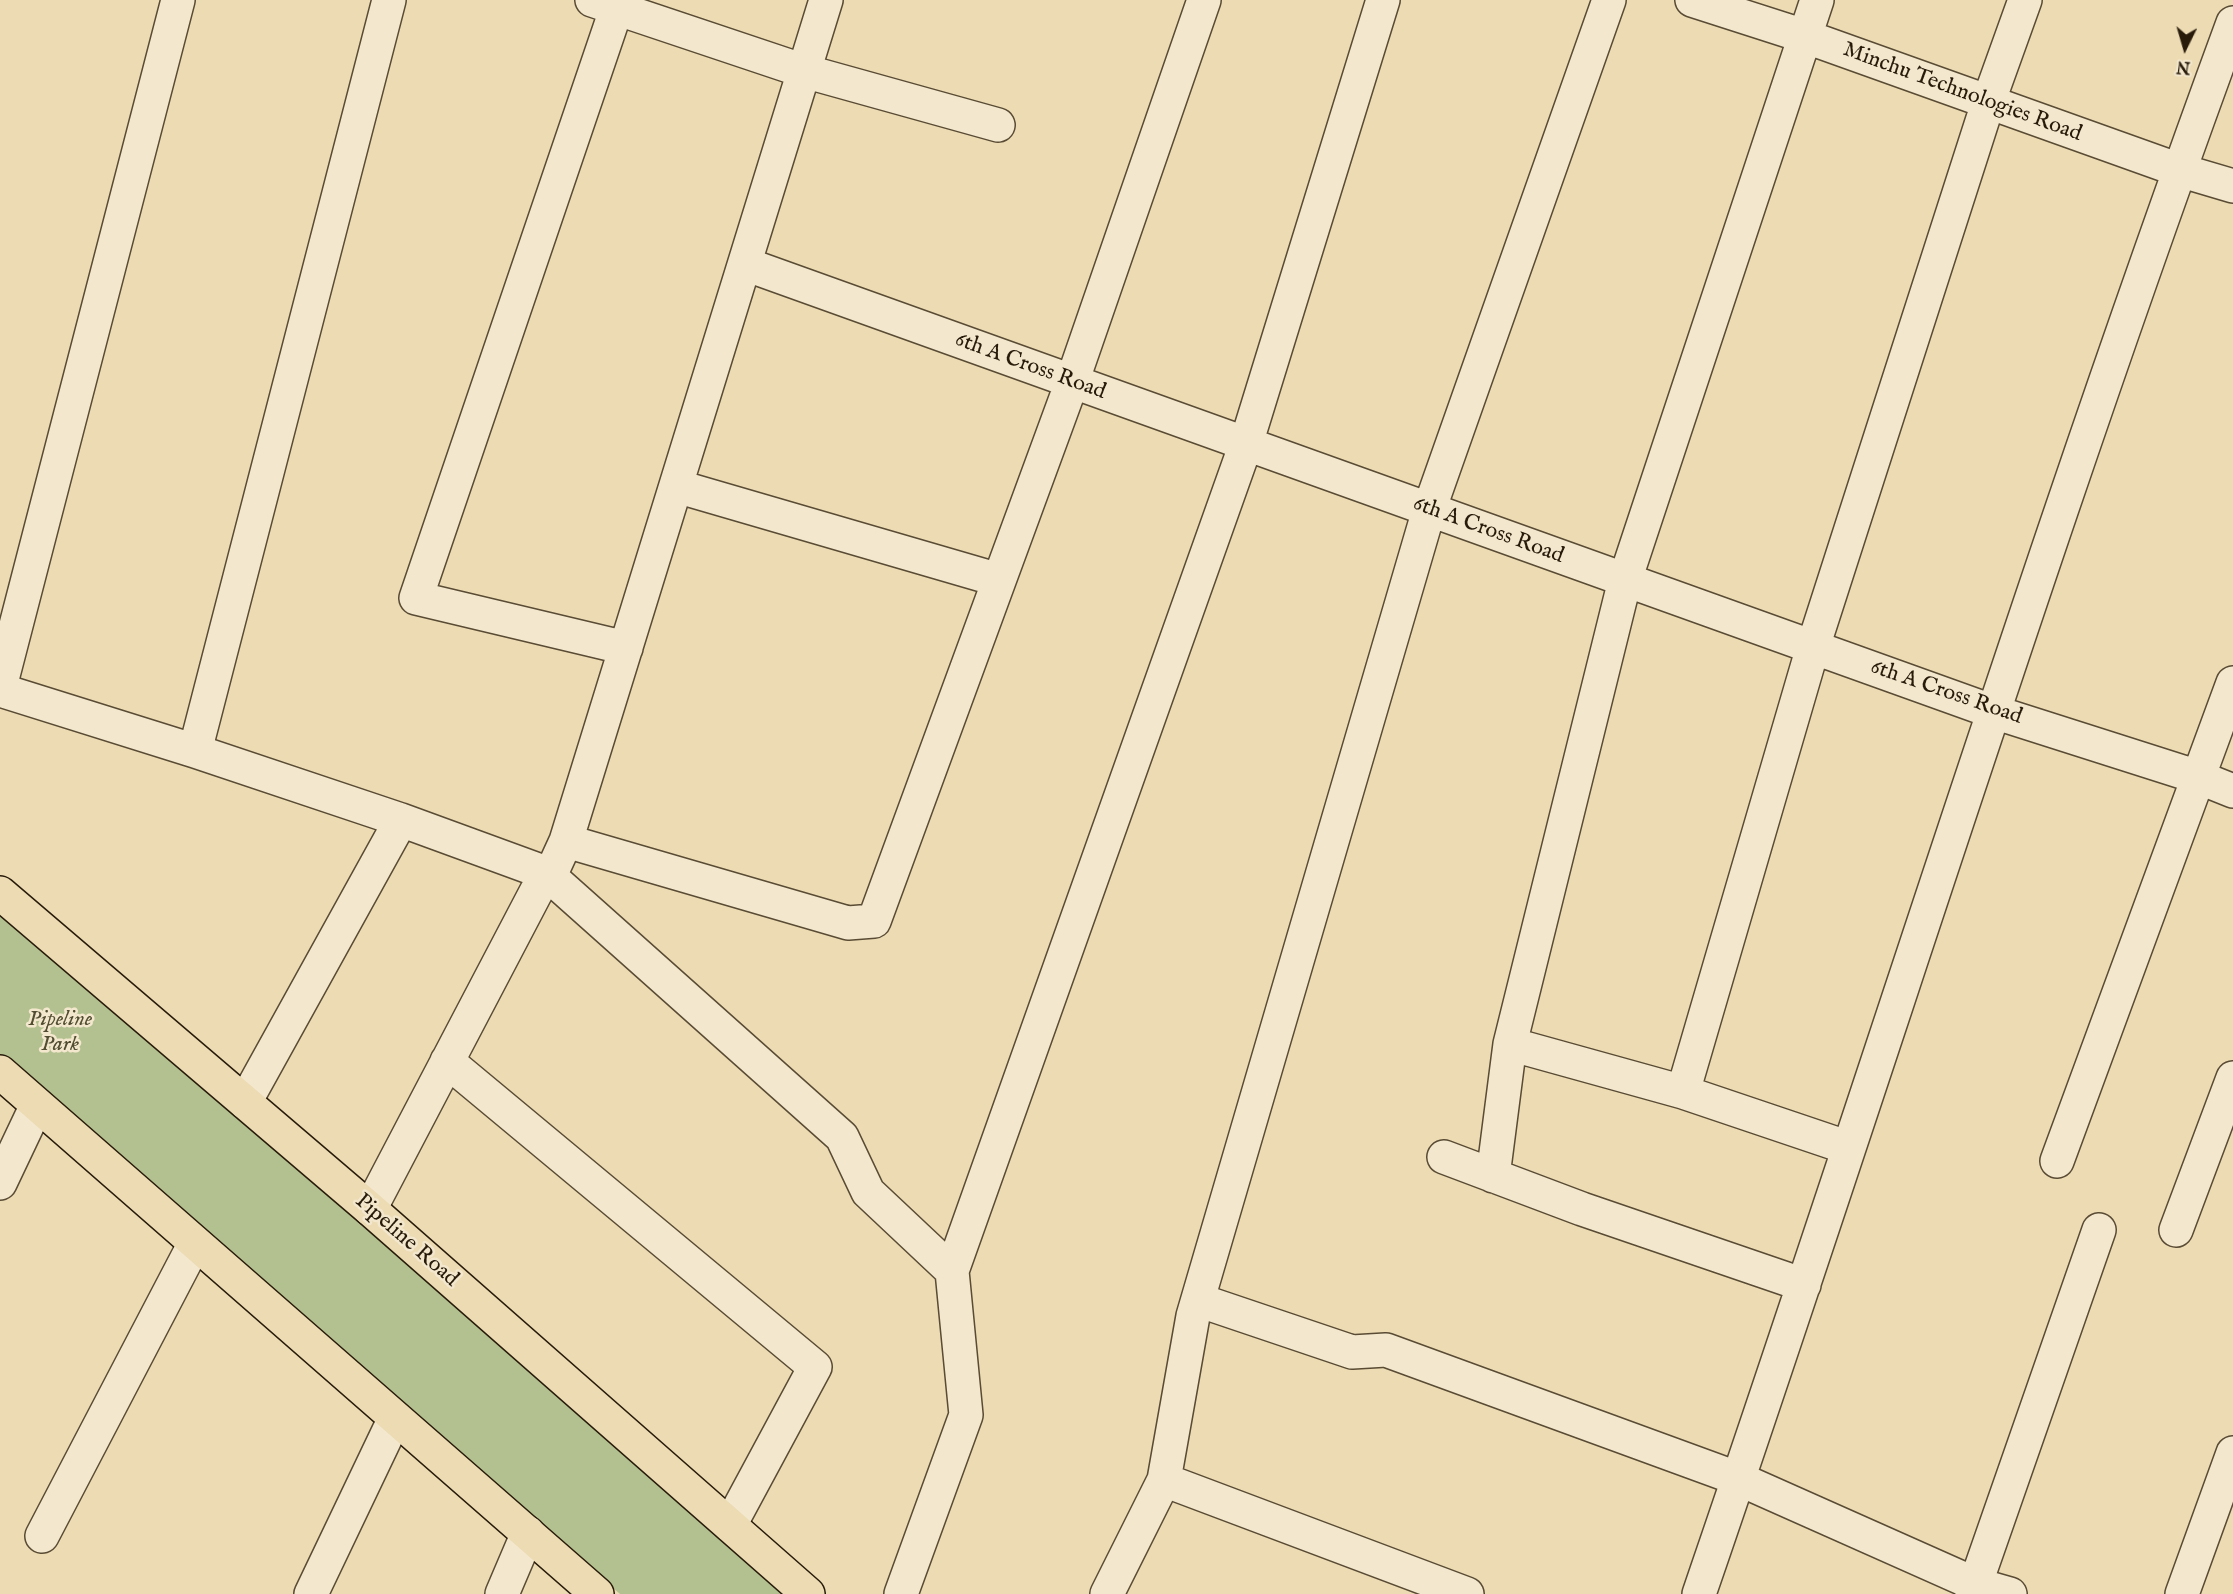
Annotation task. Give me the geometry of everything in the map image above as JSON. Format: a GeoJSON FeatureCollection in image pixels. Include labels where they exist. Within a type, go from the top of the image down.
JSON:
{"type":"FeatureCollection","features":[{"type":"Feature","properties":{"kind":"main road","name":"Pipeline Road"},"geometry":{"type":"LineString","coordinates":[[0,893],[370,1209],[808,1594]]}},
{"type":"Feature","properties":{"kind":"main road"},"geometry":{"type":"LineString","coordinates":[[0,1072],[597,1594]]}},
{"type":"Feature","properties":{"kind":"street"},"geometry":{"type":"LineString","coordinates":[[178,0],[0,689],[401,820],[546,873],[842,1137],[868,1192],[952,1271]]}},
{"type":"Feature","properties":{"kind":"street"},"geometry":{"type":"LineString","coordinates":[[195,751],[388,0]]}},
{"type":"Feature","properties":{"kind":"street"},"geometry":{"type":"LineString","coordinates":[[370,1209],[546,873],[555,865],[566,841],[826,0]]}},
{"type":"Feature","properties":{"kind":"street"},"geometry":{"type":"LineString","coordinates":[[566,841],[848,923],[874,921],[1072,382],[1204,0]]}},
{"type":"Feature","properties":{"kind":"street"},"geometry":{"type":"LineString","coordinates":[[901,1594],[966,1415],[952,1271],[1246,444],[1383,0]]}},
{"type":"Feature","properties":{"kind":"street"},"geometry":{"type":"LineString","coordinates":[[1107,1594],[1164,1480],[1193,1316],[1429,510],[1609,0]]}},
{"type":"Feature","properties":{"kind":"street","name":"Minchu Technologies Road"},"geometry":{"type":"LineString","coordinates":[[1692,0],[1804,36],[2179,170],[2233,186]]}},
{"type":"Feature","properties":{"kind":"street"},"geometry":{"type":"LineString","coordinates":[[1494,1176],[1510,1044],[1625,580],[1817,0]]}},
{"type":"Feature","properties":{"kind":"street"},"geometry":{"type":"LineString","coordinates":[[1683,1092],[1813,647],[1988,103],[2025,0]]}},
{"type":"Feature","properties":{"kind":"street"},"geometry":{"type":"LineString","coordinates":[[626,648],[416,598],[604,4],[804,71],[998,125]]}},
{"type":"Feature","properties":{"kind":"street"},"geometry":{"type":"LineString","coordinates":[[1699,1594],[1994,711],[2179,170],[2233,23]]}},
{"type":"Feature","properties":{"kind":"street","name":"6th A Cross Road"},"geometry":{"type":"LineString","coordinates":[[745,264],[1813,647],[1994,711],[2198,777],[2233,791]]}},
{"type":"Feature","properties":{"kind":"street"},"geometry":{"type":"LineString","coordinates":[[676,486],[999,580]]}},
{"type":"Feature","properties":{"kind":"street"},"geometry":{"type":"LineString","coordinates":[[2057,1161],[2233,683]]}},
{"type":"Feature","properties":{"kind":"street"},"geometry":{"type":"LineString","coordinates":[[244,1102],[401,820]]}},
{"type":"Feature","properties":{"kind":"street"},"geometry":{"type":"LineString","coordinates":[[1510,1044],[1683,1092],[1849,1148]]}},
{"type":"Feature","properties":{"kind":"street"},"geometry":{"type":"LineString","coordinates":[[447,1061],[815,1367],[730,1525]]}},
{"type":"Feature","properties":{"kind":"street"},"geometry":{"type":"LineString","coordinates":[[2176,1230],[2233,1078]]}},
{"type":"Feature","properties":{"kind":"street"},"geometry":{"type":"LineString","coordinates":[[0,1183],[37,1105]]}},
{"type":"Feature","properties":{"kind":"street"},"geometry":{"type":"LineString","coordinates":[[1444,1157],[1593,1213],[1804,1285]]}},
{"type":"Feature","properties":{"kind":"street"},"geometry":{"type":"LineString","coordinates":[[1973,1589],[2099,1230]]}},
{"type":"Feature","properties":{"kind":"street"},"geometry":{"type":"LineString","coordinates":[[42,1536],[195,1243]]}},
{"type":"Feature","properties":{"kind":"street"},"geometry":{"type":"LineString","coordinates":[[1198,1300],[1352,1352],[1386,1350],[1739,1479],[1973,1589],[2010,1594]]}},
{"type":"Feature","properties":{"kind":"street"},"geometry":{"type":"LineString","coordinates":[[311,1594],[395,1418]]}},
{"type":"Feature","properties":{"kind":"street"},"geometry":{"type":"LineString","coordinates":[[2182,1594],[2233,1453]]}},
{"type":"Feature","properties":{"kind":"street"},"geometry":{"type":"LineString","coordinates":[[1164,1480],[1467,1594]]}},
{"type":"Feature","properties":{"kind":"street"},"geometry":{"type":"LineString","coordinates":[[502,1594],[528,1533]]}},
{"type":"Feature","properties":{"kind":"green space","name":"Pipeline Park"},"geometry":{"type":"Polygon","coordinates":[[[0,905],[788,1594],[620,1594],[0,1055],[0,905]]]}}]}
